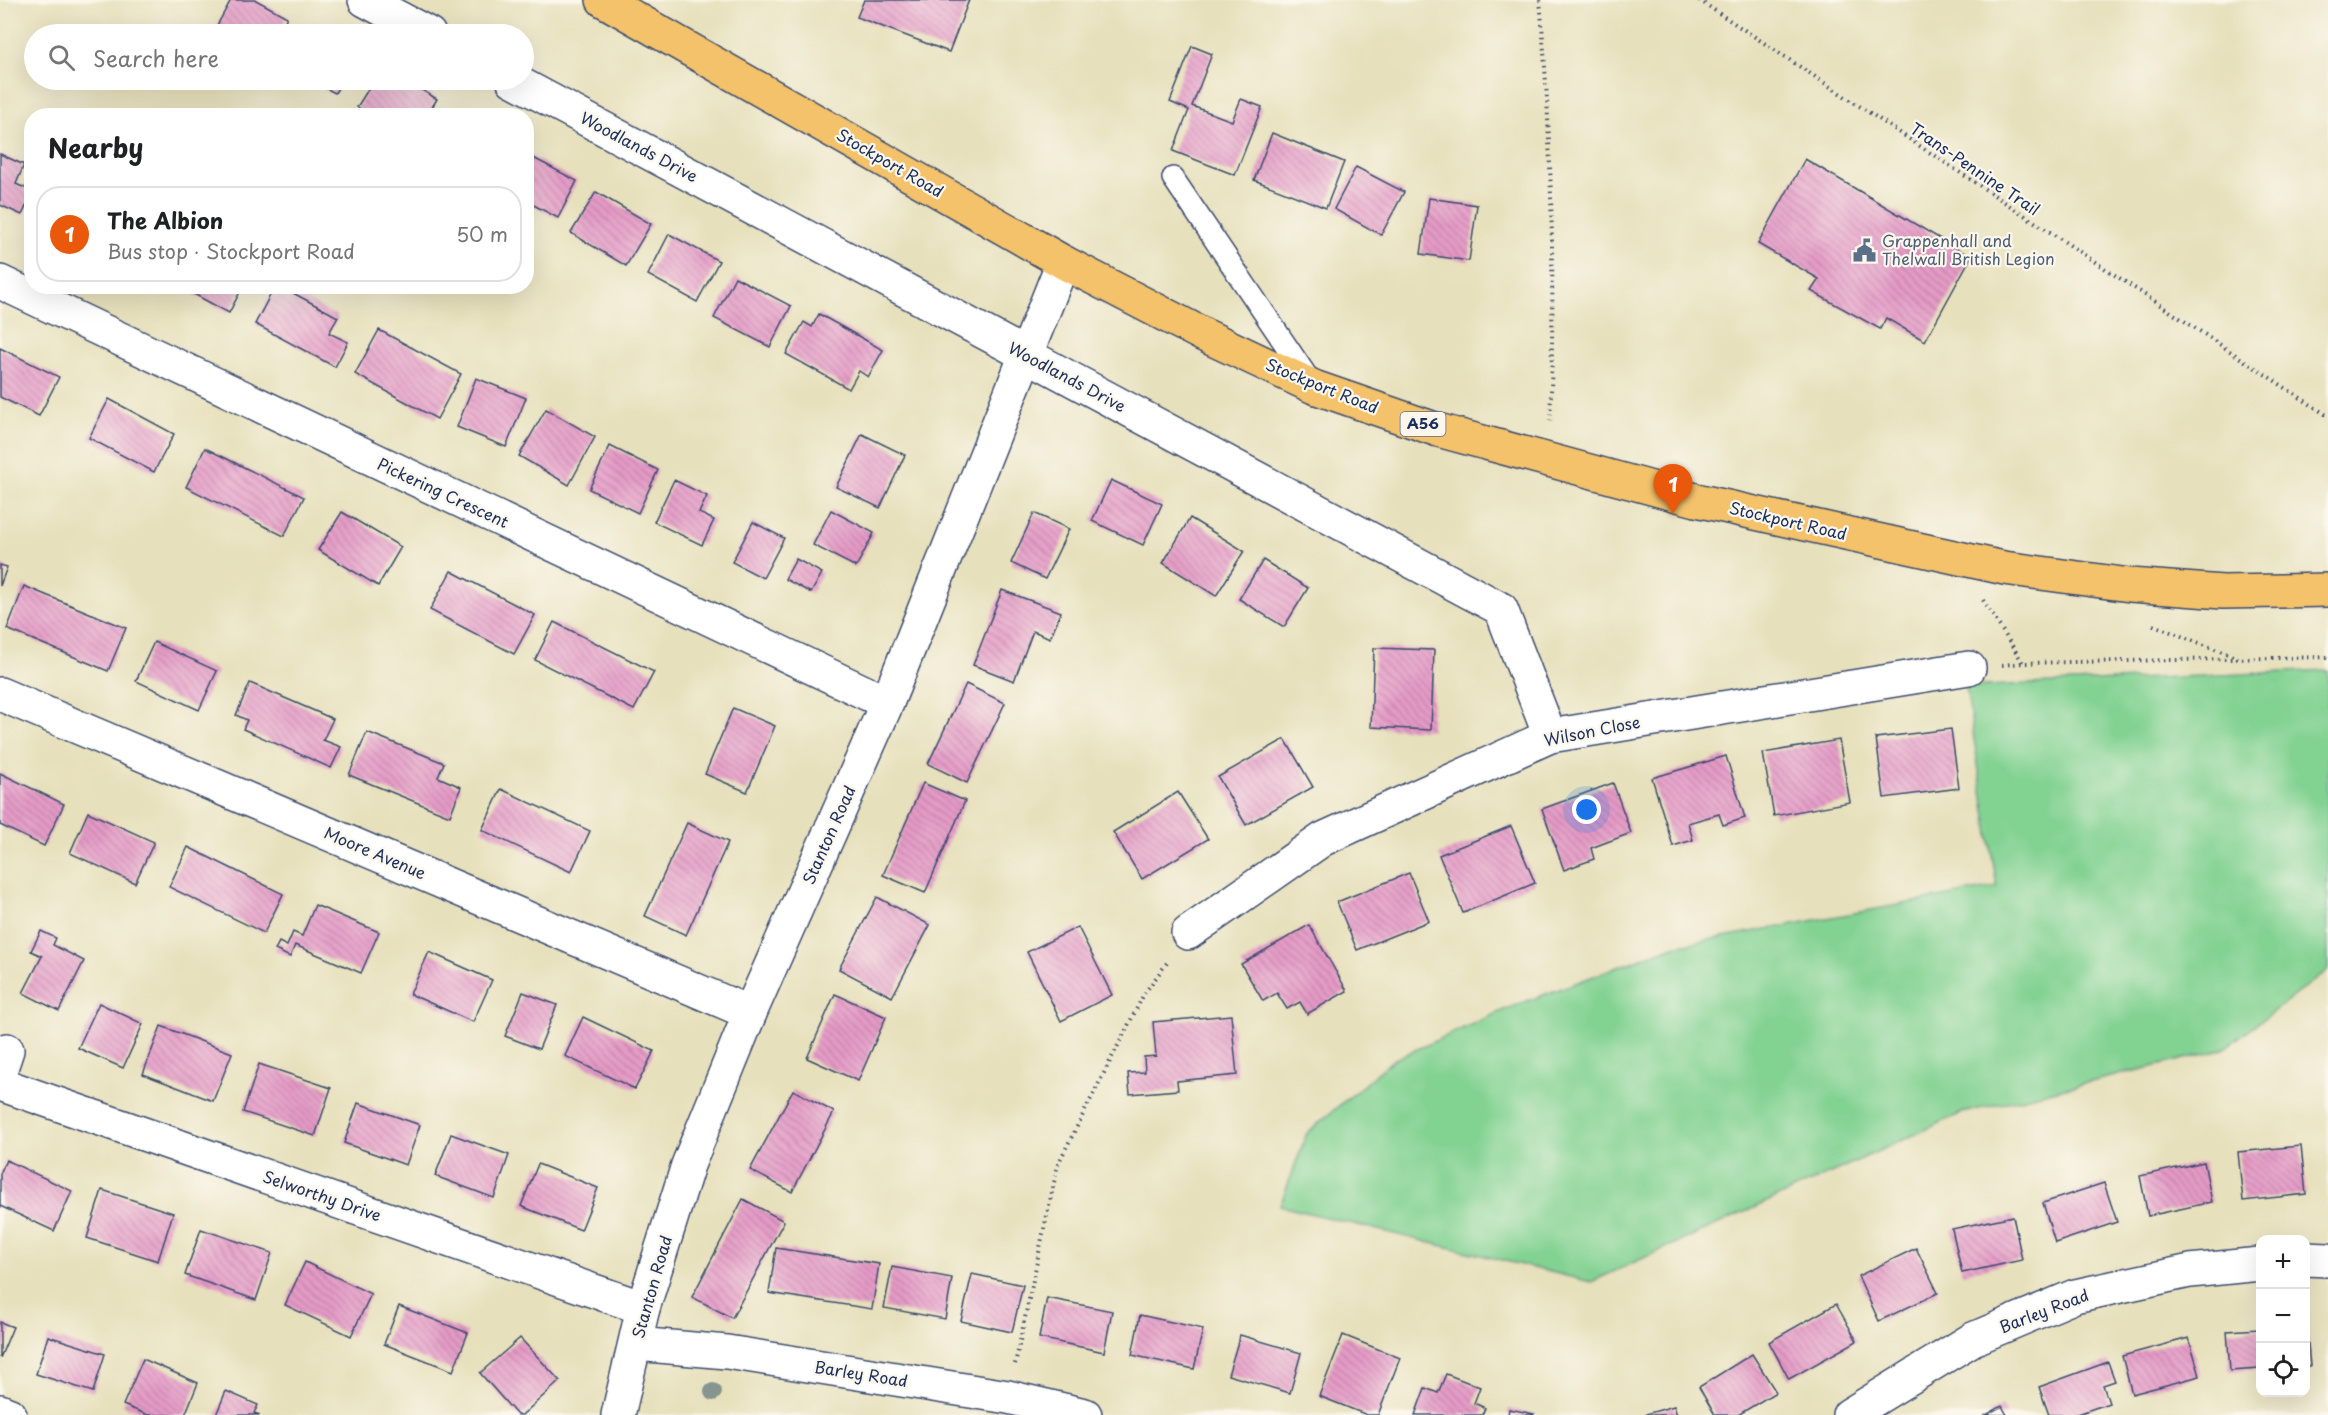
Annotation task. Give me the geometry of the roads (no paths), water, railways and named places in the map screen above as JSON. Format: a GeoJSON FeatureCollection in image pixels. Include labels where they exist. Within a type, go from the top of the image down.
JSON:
{"type":"FeatureCollection","features":[{"type":"Feature","properties":{"kind":"main road","name":"Stockport Road"},"geometry":{"type":"LineString","coordinates":[[616,4],[1063,262],[1204,335],[1314,387],[1438,430],[1696,500],[1957,558],[2066,578],[2223,592],[2328,590]]}},
{"type":"Feature","properties":{"kind":"street"},"geometry":{"type":"LineString","coordinates":[[365,0],[410,24]]}},
{"type":"Feature","properties":{"kind":"street","name":"Woodlands Drive"},"geometry":{"type":"LineString","coordinates":[[532,90],[1501,609],[1550,736]]}},
{"type":"Feature","properties":{"kind":"street","name":"Stanton Road"},"geometry":{"type":"LineString","coordinates":[[618,1415],[643,1308],[687,1166],[750,1013],[887,703],[1063,262]]}},
{"type":"Feature","properties":{"kind":"street","name":"Pickering Crescent"},"geometry":{"type":"LineString","coordinates":[[0,282],[24,293]]}},
{"type":"Feature","properties":{"kind":"street","name":"Pickering Crescent"},"geometry":{"type":"LineString","coordinates":[[25,294],[887,703]]}},
{"type":"Feature","properties":{"kind":"street","name":"Wilson Close"},"geometry":{"type":"LineString","coordinates":[[1188,933],[1323,839],[1550,736],[1969,668]]}},
{"type":"Feature","properties":{"kind":"street","name":"Moore Avenue"},"geometry":{"type":"LineString","coordinates":[[0,694],[750,1013]]}},
{"type":"Feature","properties":{"kind":"street","name":"Selworthy Drive"},"geometry":{"type":"LineString","coordinates":[[0,1084],[643,1308]]}},
{"type":"Feature","properties":{"kind":"street"},"geometry":{"type":"LineString","coordinates":[[2310,1259],[2328,1260]]}},
{"type":"Feature","properties":{"kind":"street","name":"Barley Road"},"geometry":{"type":"LineString","coordinates":[[1849,1415],[1973,1339],[2075,1296],[2190,1271],[2256,1264]]}},
{"type":"Feature","properties":{"kind":"street","name":"Barley Road"},"geometry":{"type":"LineString","coordinates":[[636,1344],[727,1352],[1008,1397],[1085,1415]]}},
{"type":"Feature","properties":{"kind":"street"},"geometry":{"type":"LineString","coordinates":[[0,1412],[10,1415]]}},
{"type":"Feature","properties":{"kind":"lane"},"geometry":{"type":"LineString","coordinates":[[1173,178],[1314,387]]}},
{"type":"Feature","properties":{"kind":"place","name":"Grappenhall and Thelwall British Legion"},"geometry":{"type":"Point","coordinates":[1864,250]}},
{"type":"Feature","properties":{"kind":"place","name":"The Albion"},"geometry":{"type":"Point","coordinates":[1673,514]}}]}
